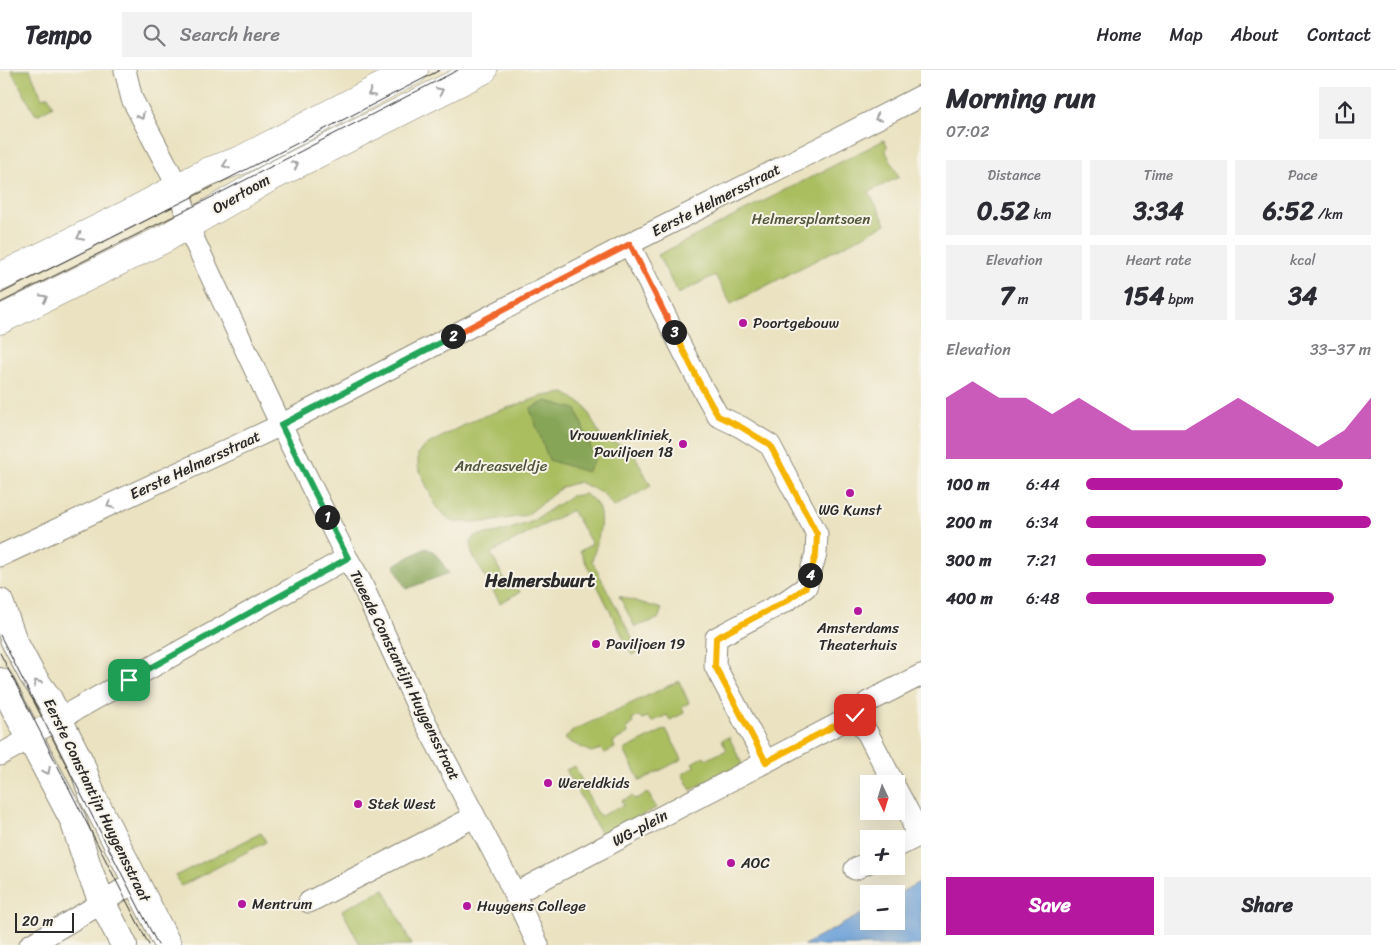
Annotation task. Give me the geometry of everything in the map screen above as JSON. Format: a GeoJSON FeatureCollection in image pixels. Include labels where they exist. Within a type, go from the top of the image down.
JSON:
{"type":"FeatureCollection","features":[{"type":"Feature","properties":{"kind":"main road","name":"Overtoom"},"geometry":{"type":"LineString","coordinates":[[0,277],[128,214],[207,172],[241,160],[414,70]]}},
{"type":"Feature","properties":{"kind":"main road","name":"Overtoom"},"geometry":{"type":"LineString","coordinates":[[0,320],[164,238],[269,178],[482,70]]}},
{"type":"Feature","properties":{"kind":"street","name":"Tweede Constantijn Huygensstraat"},"geometry":{"type":"LineString","coordinates":[[125,70],[132,99],[178,187],[194,240],[281,425],[359,578],[420,712],[506,876],[538,945]]}},
{"type":"Feature","properties":{"kind":"street","name":"Eerste Helmersstraat"},"geometry":{"type":"LineString","coordinates":[[0,556],[281,425],[921,96]]}},
{"type":"Feature","properties":{"kind":"street"},"geometry":{"type":"LineString","coordinates":[[630,244],[718,416],[741,427],[770,445],[817,534],[816,554],[806,587],[786,601],[716,638],[715,666],[766,762]]}},
{"type":"Feature","properties":{"kind":"street"},"geometry":{"type":"LineString","coordinates":[[0,755],[59,719],[348,558]]}},
{"type":"Feature","properties":{"kind":"street","name":"Eerste Constantijn Huygensstraat"},"geometry":{"type":"LineString","coordinates":[[0,602],[14,641],[32,675],[48,699],[81,762],[93,797],[168,945]]}},
{"type":"Feature","properties":{"kind":"street","name":"WG-plein"},"geometry":{"type":"LineString","coordinates":[[514,894],[855,715],[868,702],[921,676]]}},
{"type":"Feature","properties":{"kind":"street","name":"Eerste Constantijn Huygensstraat"},"geometry":{"type":"LineString","coordinates":[[0,681],[73,820],[102,902],[124,945]]}},
{"type":"Feature","properties":{"kind":"street"},"geometry":{"type":"LineString","coordinates":[[855,715],[868,734],[889,775]]}},
{"type":"Feature","properties":{"kind":"street"},"geometry":{"type":"LineString","coordinates":[[905,805],[911,817],[916,837],[905,843]]}},
{"type":"Feature","properties":{"kind":"street"},"geometry":{"type":"LineString","coordinates":[[309,902],[474,817]]}},
{"type":"Feature","properties":{"kind":"street"},"geometry":{"type":"LineString","coordinates":[[30,945],[136,880]]}},
{"type":"Feature","properties":{"kind":"green space"},"geometry":{"type":"Polygon","coordinates":[[[11,70],[30,70],[42,98],[48,96],[53,106],[39,114],[35,114],[11,70]]]}},
{"type":"Feature","properties":{"kind":"green space","name":"Helmersplantsoen"},"geometry":{"type":"Polygon","coordinates":[[[884,140],[887,145],[886,152],[899,177],[869,192],[886,224],[731,304],[715,275],[678,294],[658,255],[884,140]]]}},
{"type":"Feature","properties":{"kind":"green space","name":"Andreasveldje"},"geometry":{"type":"Polygon","coordinates":[[[565,393],[585,406],[601,437],[632,450],[651,486],[614,507],[603,493],[579,482],[562,487],[527,515],[489,522],[452,522],[436,507],[418,467],[418,453],[428,444],[478,418],[543,396],[565,393]]]}},
{"type":"Feature","properties":{"kind":"green space"},"geometry":{"type":"Polygon","coordinates":[[[546,401],[576,409],[595,459],[587,472],[549,460],[530,409],[546,401]]]}},
{"type":"Feature","properties":{"kind":"green space"},"geometry":{"type":"Polygon","coordinates":[[[585,494],[595,502],[600,515],[600,531],[592,561],[639,651],[632,655],[580,551],[592,544],[572,510],[491,553],[509,589],[517,586],[520,592],[500,603],[472,554],[471,542],[474,536],[504,531],[531,522],[571,496],[585,494]]]}},
{"type":"Feature","properties":{"kind":"green space"},"geometry":{"type":"Polygon","coordinates":[[[426,548],[434,552],[449,573],[406,589],[394,565],[426,548]]]}},
{"type":"Feature","properties":{"kind":"green space"},"geometry":{"type":"Polygon","coordinates":[[[619,596],[662,609],[658,619],[635,627],[619,596]]]}},
{"type":"Feature","properties":{"kind":"green space"},"geometry":{"type":"Polygon","coordinates":[[[679,681],[689,703],[682,706],[684,713],[670,720],[667,715],[652,722],[647,717],[642,719],[639,716],[632,720],[633,724],[627,727],[628,733],[613,742],[615,748],[605,753],[601,749],[591,752],[564,739],[574,730],[679,681]]]}},
{"type":"Feature","properties":{"kind":"green space"},"geometry":{"type":"Polygon","coordinates":[[[666,729],[682,759],[640,781],[624,750],[666,729]]]}},
{"type":"Feature","properties":{"kind":"green space"},"geometry":{"type":"Polygon","coordinates":[[[729,737],[742,764],[691,790],[682,774],[695,767],[692,763],[704,756],[707,759],[727,750],[722,740],[729,737]]]}},
{"type":"Feature","properties":{"kind":"green space"},"geometry":{"type":"Polygon","coordinates":[[[575,766],[596,812],[601,816],[624,805],[621,801],[632,796],[635,799],[648,793],[656,808],[602,836],[566,770],[575,766]]]}},
{"type":"Feature","properties":{"kind":"green space"},"geometry":{"type":"Polygon","coordinates":[[[261,833],[266,842],[181,886],[175,876],[261,833]]]}},
{"type":"Feature","properties":{"kind":"green space"},"geometry":{"type":"Polygon","coordinates":[[[384,889],[412,945],[360,945],[342,910],[384,889]]]}},
{"type":"Feature","properties":{"kind":"water"},"geometry":{"type":"Polygon","coordinates":[[[921,881],[921,945],[804,945],[860,915],[860,930],[905,930],[905,890],[921,881]]]}},
{"type":"Feature","properties":{"kind":"tram line"},"geometry":{"type":"LineString","coordinates":[[0,294],[440,70]]}},
{"type":"Feature","properties":{"kind":"tram line"},"geometry":{"type":"LineString","coordinates":[[0,303],[218,194],[458,70]]}},
{"type":"Feature","properties":{"kind":"tram line"},"geometry":{"type":"LineString","coordinates":[[0,635],[158,945]]}},
{"type":"Feature","properties":{"kind":"tram line"},"geometry":{"type":"LineString","coordinates":[[0,653],[149,945]]}},
{"type":"Feature","properties":{"kind":"place","name":"Poortgebouw"},"geometry":{"type":"Point","coordinates":[743,323]}},
{"type":"Feature","properties":{"kind":"place","name":"Vrouwenkliniek, Paviljoen 18"},"geometry":{"type":"Point","coordinates":[683,444]}},
{"type":"Feature","properties":{"kind":"place","name":"WG Kunst"},"geometry":{"type":"Point","coordinates":[850,493]}},
{"type":"Feature","properties":{"kind":"place","name":"Amsterdams Theaterhuis"},"geometry":{"type":"Point","coordinates":[858,611]}},
{"type":"Feature","properties":{"kind":"place","name":"Paviljoen 19"},"geometry":{"type":"Point","coordinates":[596,644]}},
{"type":"Feature","properties":{"kind":"place","name":"Wereldkids"},"geometry":{"type":"Point","coordinates":[548,783]}},
{"type":"Feature","properties":{"kind":"place","name":"Stek West"},"geometry":{"type":"Point","coordinates":[358,804]}},
{"type":"Feature","properties":{"kind":"place","name":"AOC"},"geometry":{"type":"Point","coordinates":[731,863]}},
{"type":"Feature","properties":{"kind":"place","name":"Mentrum"},"geometry":{"type":"Point","coordinates":[242,904]}},
{"type":"Feature","properties":{"kind":"place","name":"Huygens College"},"geometry":{"type":"Point","coordinates":[467,906]}},
{"type":"Feature","properties":{"kind":"district","name":"Helmersbuurt"},"geometry":{"type":"Point","coordinates":[540,581]}},
{"type":"Feature","properties":{"kind":"route"},"geometry":{"type":"LineString","coordinates":[[129,680],[348,558],[281,425],[630,244],[718,416],[741,427],[770,445],[817,534],[816,554],[806,587],[786,601],[716,638],[715,666],[766,762],[855,715]]}}]}
